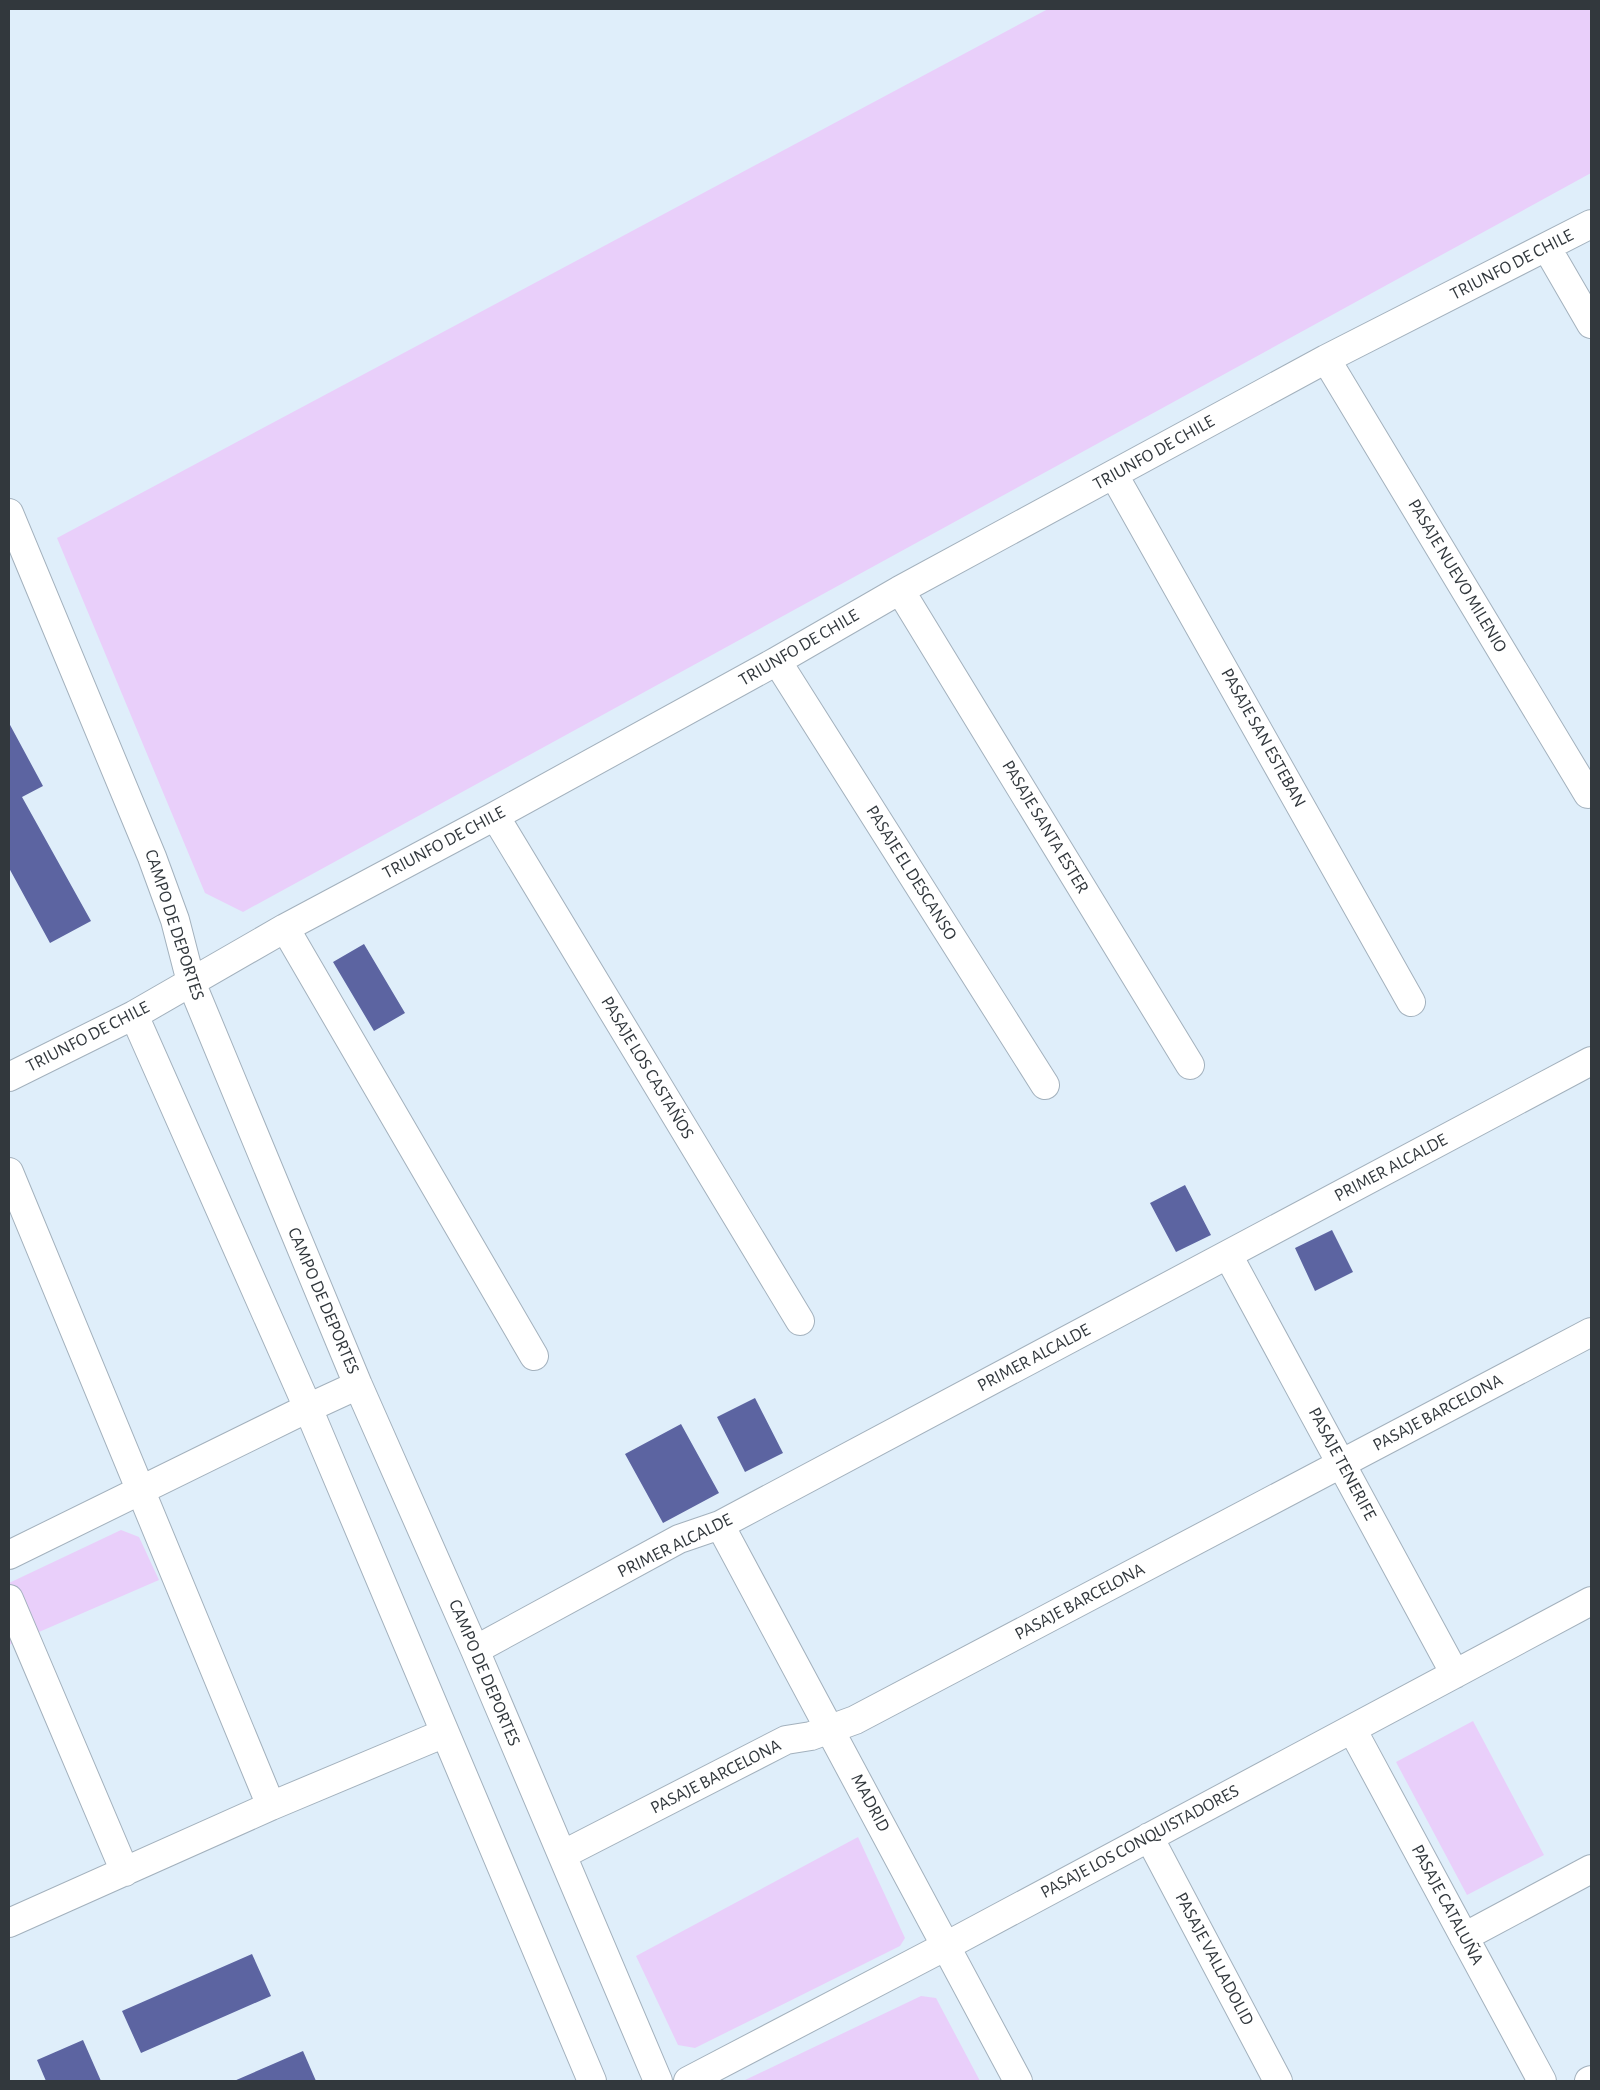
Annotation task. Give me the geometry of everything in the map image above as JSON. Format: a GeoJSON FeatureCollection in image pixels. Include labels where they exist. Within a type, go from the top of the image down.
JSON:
{"type":"FeatureCollection","features":[{"type":"Feature","properties":{"kind":"street","name":"TRIUNFO DE CHILE"},"geometry":{"type":"LineString","coordinates":[[9,1077],[134,1015],[286,928],[778,661],[900,590],[1326,359],[1591,224]]}},
{"type":"Feature","properties":{"kind":"street"},"geometry":{"type":"LineString","coordinates":[[1547,248],[1591,324]]}},
{"type":"Feature","properties":{"kind":"street","name":"PASAJE NUEVO MILENIO"},"geometry":{"type":"LineString","coordinates":[[1326,359],[1588,794]]}},
{"type":"Feature","properties":{"kind":"street","name":"PASAJE SAN ESTEBAN"},"geometry":{"type":"LineString","coordinates":[[1114,475],[1411,1002]]}},
{"type":"Feature","properties":{"kind":"street","name":"CAMPO DE DEPORTES"},"geometry":{"type":"LineString","coordinates":[[9,513],[152,857],[175,920],[191,982],[358,1385],[475,1650],[658,2081]]}},
{"type":"Feature","properties":{"kind":"street","name":"PASAJE SANTA ESTER"},"geometry":{"type":"LineString","coordinates":[[900,590],[1190,1065]]}},
{"type":"Feature","properties":{"kind":"street","name":"PASAJE EL DESCANSO"},"geometry":{"type":"LineString","coordinates":[[778,661],[1045,1085]]}},
{"type":"Feature","properties":{"kind":"street","name":"PASAJE LOS CASTAÑOS"},"geometry":{"type":"LineString","coordinates":[[495,816],[800,1321]]}},
{"type":"Feature","properties":{"kind":"street"},"geometry":{"type":"LineString","coordinates":[[286,928],[534,1356]]}},
{"type":"Feature","properties":{"kind":"street"},"geometry":{"type":"LineString","coordinates":[[134,1015],[308,1408],[592,2081]]}},
{"type":"Feature","properties":{"kind":"street","name":"PRIMER ALCALDE"},"geometry":{"type":"LineString","coordinates":[[475,1650],[680,1539],[720,1525],[1591,1061]]}},
{"type":"Feature","properties":{"kind":"street"},"geometry":{"type":"LineString","coordinates":[[9,1172],[271,1806]]}},
{"type":"Feature","properties":{"kind":"street","name":"PASAJE TENERIFE"},"geometry":{"type":"LineString","coordinates":[[1228,1255],[1455,1674]]}},
{"type":"Feature","properties":{"kind":"street","name":"PASAJE BARCELONA"},"geometry":{"type":"LineString","coordinates":[[562,1855],[786,1740],[811,1736],[855,1720],[1591,1332]]}},
{"type":"Feature","properties":{"kind":"street"},"geometry":{"type":"LineString","coordinates":[[9,1555],[358,1385]]}},
{"type":"Feature","properties":{"kind":"street","name":"MADRID"},"geometry":{"type":"LineString","coordinates":[[720,1525],[1018,2081]]}},
{"type":"Feature","properties":{"kind":"street"},"geometry":{"type":"LineString","coordinates":[[9,1599],[125,1872]]}},
{"type":"Feature","properties":{"kind":"street","name":"PASAJE LOS CONQUISTADORES"},"geometry":{"type":"LineString","coordinates":[[688,2081],[946,1946],[1591,1601]]}},
{"type":"Feature","properties":{"kind":"street","name":"PASAJE CATALUÑA"},"geometry":{"type":"LineString","coordinates":[[1352,1729],[1542,2081]]}},
{"type":"Feature","properties":{"kind":"street"},"geometry":{"type":"LineString","coordinates":[[9,1923],[271,1806],[445,1733]]}},
{"type":"Feature","properties":{"kind":"street","name":"PASAJE VALLADOLID"},"geometry":{"type":"LineString","coordinates":[[1149,1838],[1278,2081]]}},
{"type":"Feature","properties":{"kind":"street"},"geometry":{"type":"LineString","coordinates":[[1464,1937],[1591,1869]]}},
{"type":"Feature","properties":{"kind":"shaded area"},"geometry":{"type":"Polygon","coordinates":[[[1048,9],[1591,9],[1591,173],[243,912],[205,893],[57,538],[1048,9]]]}},
{"type":"Feature","properties":{"kind":"shaded area"},"geometry":{"type":"Polygon","coordinates":[[[121,1530],[139,1537],[159,1580],[9,1645],[9,1583],[121,1530]]]}},
{"type":"Feature","properties":{"kind":"shaded area"},"geometry":{"type":"Polygon","coordinates":[[[1473,1721],[1544,1855],[1467,1895],[1396,1762],[1473,1721]]]}},
{"type":"Feature","properties":{"kind":"shaded area"},"geometry":{"type":"Polygon","coordinates":[[[858,1837],[905,1938],[900,1946],[695,2048],[678,2045],[636,1956],[858,1837]]]}},
{"type":"Feature","properties":{"kind":"shaded area"},"geometry":{"type":"Polygon","coordinates":[[[921,1996],[936,1998],[980,2081],[743,2081],[921,1996]]]}},
{"type":"Feature","properties":{"kind":"building"},"geometry":{"type":"Polygon","coordinates":[[[9,723],[43,786],[22,797],[91,921],[50,943],[9,868],[9,723]]]}},
{"type":"Feature","properties":{"kind":"building"},"geometry":{"type":"Polygon","coordinates":[[[364,944],[405,1013],[374,1031],[333,962],[364,944]]]}},
{"type":"Feature","properties":{"kind":"building"},"geometry":{"type":"Polygon","coordinates":[[[1185,1185],[1211,1235],[1176,1252],[1150,1203],[1185,1185]]]}},
{"type":"Feature","properties":{"kind":"building"},"geometry":{"type":"Polygon","coordinates":[[[1332,1230],[1353,1272],[1315,1291],[1295,1248],[1332,1230]]]}},
{"type":"Feature","properties":{"kind":"building"},"geometry":{"type":"Polygon","coordinates":[[[755,1398],[783,1453],[745,1472],[717,1417],[755,1398]]]}},
{"type":"Feature","properties":{"kind":"building"},"geometry":{"type":"Polygon","coordinates":[[[681,1424],[719,1493],[663,1523],[625,1454],[681,1424]]]}},
{"type":"Feature","properties":{"kind":"building"},"geometry":{"type":"Polygon","coordinates":[[[252,1954],[271,1996],[141,2053],[122,2011],[252,1954]]]}},
{"type":"Feature","properties":{"kind":"building"},"geometry":{"type":"Polygon","coordinates":[[[83,2040],[101,2081],[46,2081],[37,2060],[83,2040]]]}},
{"type":"Feature","properties":{"kind":"building"},"geometry":{"type":"Polygon","coordinates":[[[303,2051],[316,2081],[234,2081],[303,2051]]]}}]}
